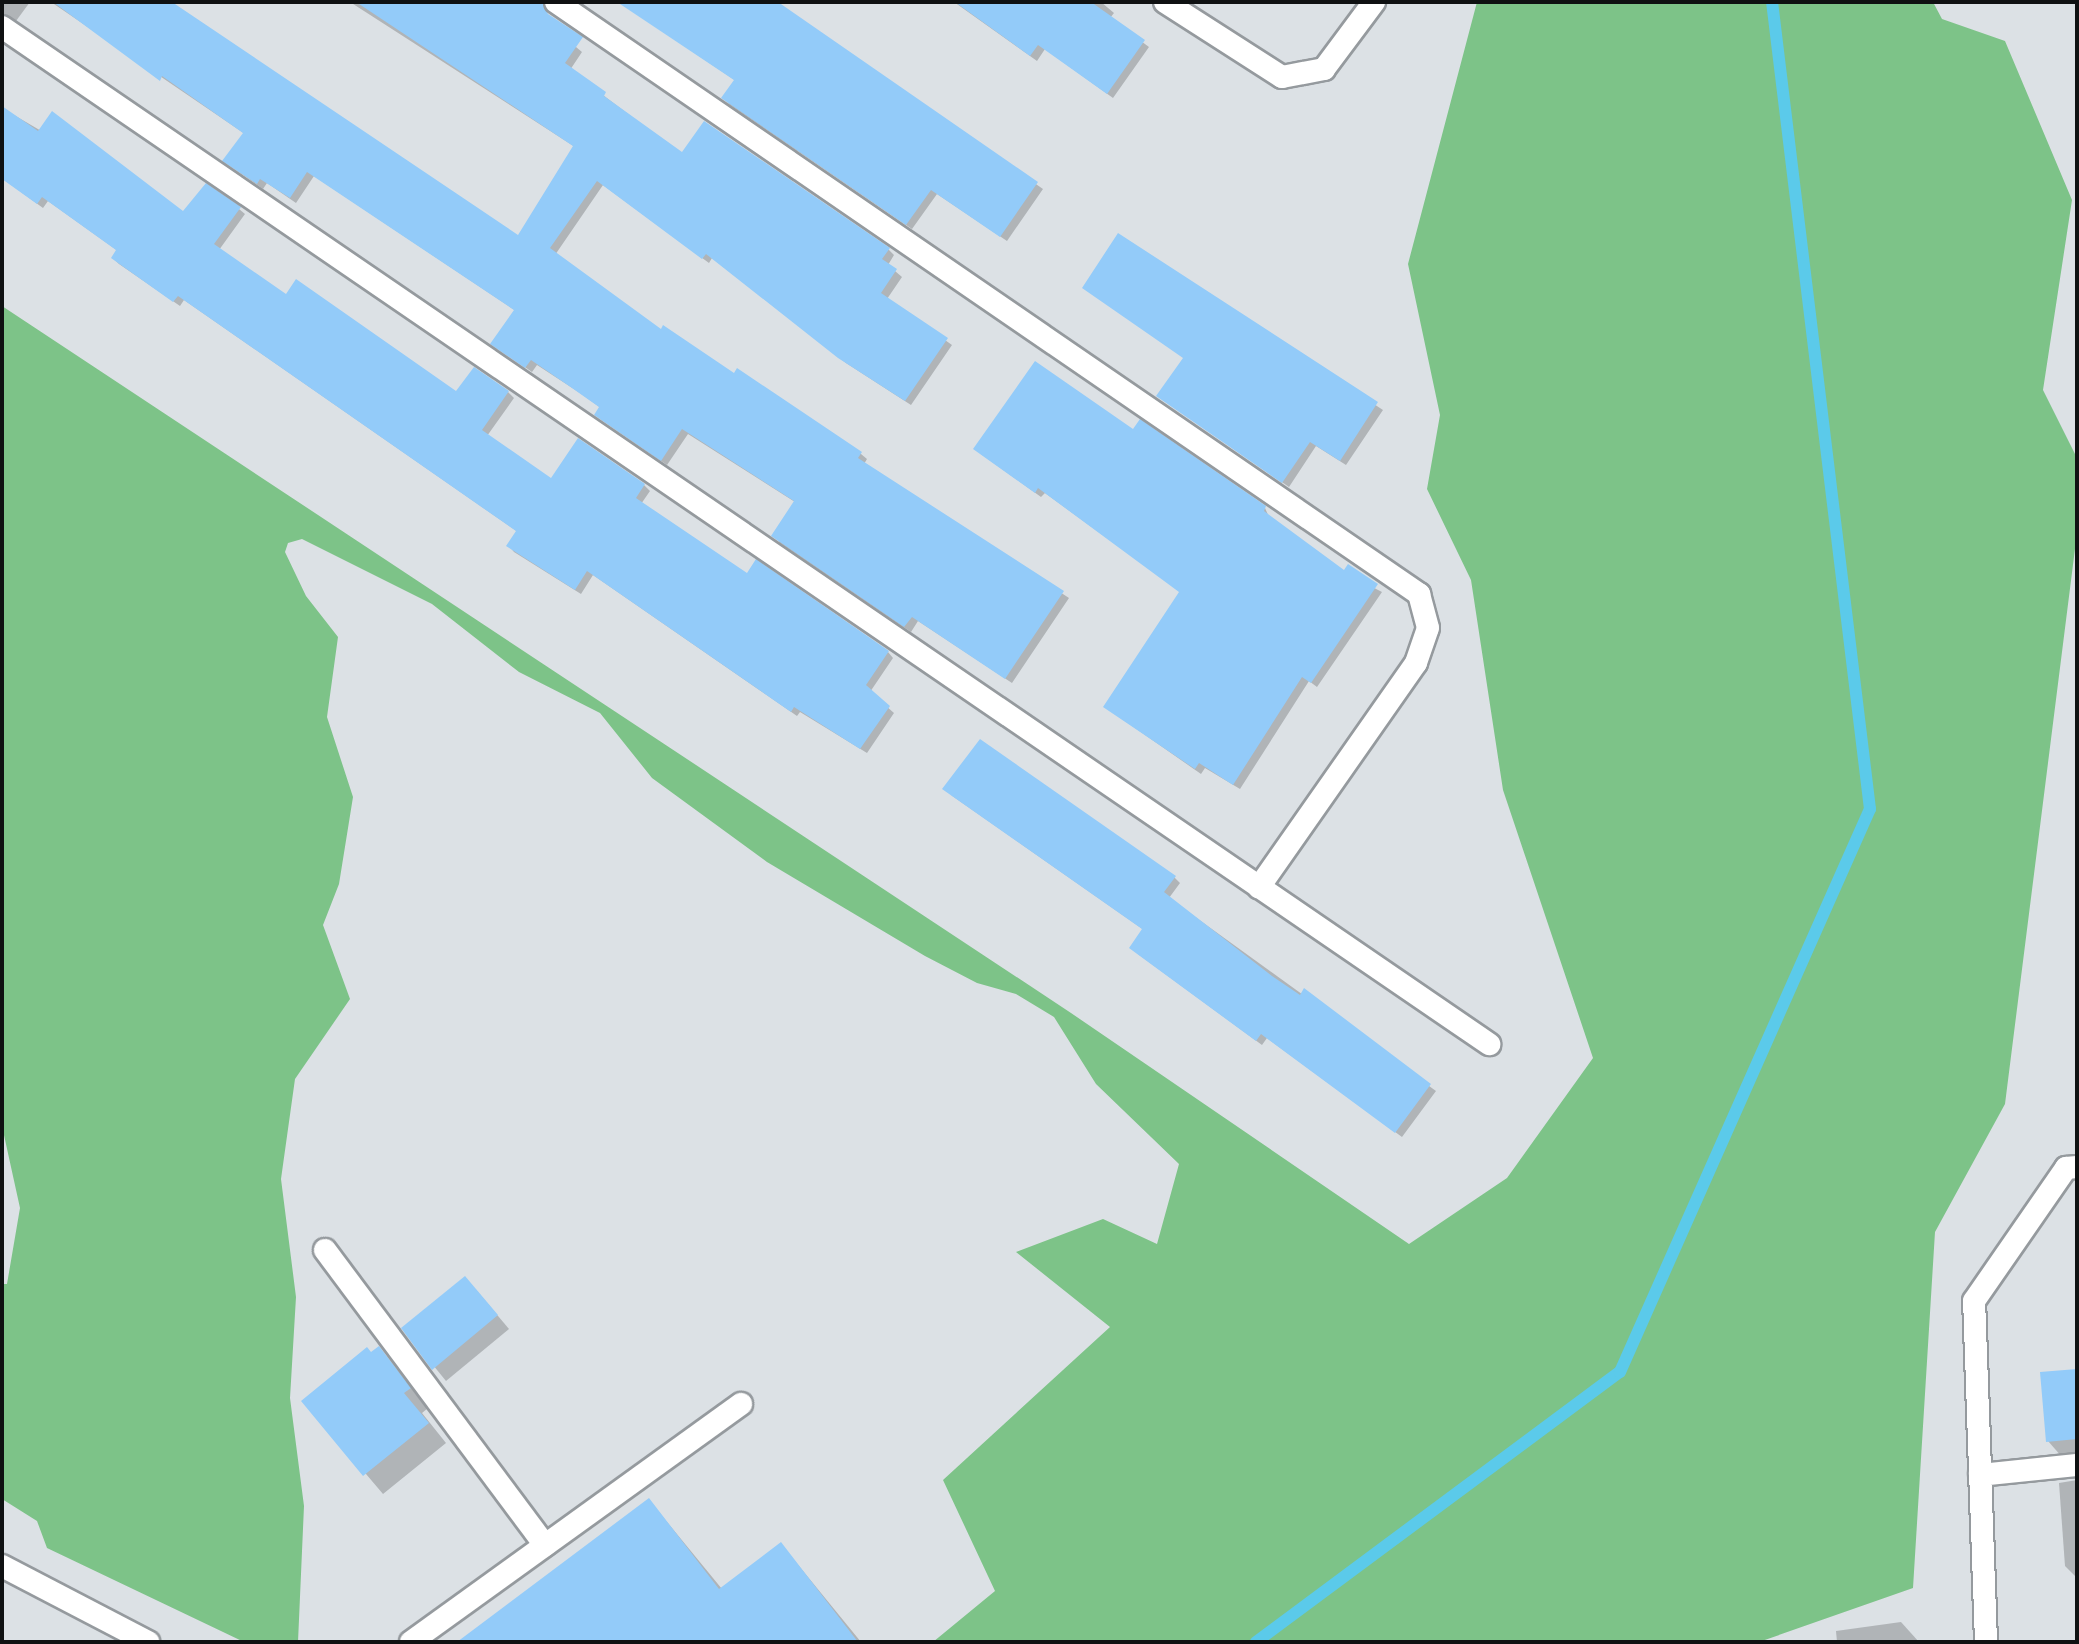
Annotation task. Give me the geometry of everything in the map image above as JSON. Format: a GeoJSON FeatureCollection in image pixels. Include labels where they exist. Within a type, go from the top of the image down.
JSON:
{"type":"FeatureCollection","features":[{"type":"Feature","properties":{"kind":"lane"},"geometry":{"type":"LineString","coordinates":[[556,2],[1419,594],[1428,628],[1416,663],[1259,887]]}},
{"type":"Feature","properties":{"kind":"lane"},"geometry":{"type":"LineString","coordinates":[[1165,2],[1282,77],[1324,69],[1374,2]]}},
{"type":"Feature","properties":{"kind":"lane"},"geometry":{"type":"LineString","coordinates":[[2,27],[1489,1044]]}},
{"type":"Feature","properties":{"kind":"lane"},"geometry":{"type":"LineString","coordinates":[[1986,1642],[1974,1301],[2066,1168],[2077,1167]]}},
{"type":"Feature","properties":{"kind":"lane"},"geometry":{"type":"LineString","coordinates":[[325,1250],[545,1545]]}},
{"type":"Feature","properties":{"kind":"lane"},"geometry":{"type":"LineString","coordinates":[[411,1642],[741,1404]]}},
{"type":"Feature","properties":{"kind":"lane"},"geometry":{"type":"LineString","coordinates":[[1980,1475],[2077,1465]]}},
{"type":"Feature","properties":{"kind":"lane"},"geometry":{"type":"LineString","coordinates":[[2,1566],[148,1642]]}},
{"type":"Feature","properties":{"kind":"green space"},"geometry":{"type":"Polygon","coordinates":[[[1477,2],[1933,2],[1942,19],[2005,41],[2072,200],[2043,390],[2077,458],[2077,533],[2005,1104],[1935,1232],[1913,1588],[1759,1642],[933,1642],[995,1591],[943,1480],[1110,1327],[1016,1252],[1103,1219],[1157,1244],[1179,1164],[1096,1084],[1054,1017],[1016,994],[977,983],[925,956],[767,862],[652,778],[600,713],[519,672],[432,604],[302,539],[288,543],[285,552],[306,596],[338,637],[327,717],[353,797],[339,884],[323,925],[350,999],[295,1079],[281,1179],[296,1297],[290,1398],[304,1506],[298,1642],[244,1642],[47,1548],[37,1521],[2,1499],[2,1284],[7,1284],[20,1208],[2,1126],[2,306],[1071,1013],[1409,1244],[1507,1178],[1593,1058],[1503,790],[1471,580],[1427,489],[1440,415],[1408,264],[1477,2]]]}},
{"type":"Feature","properties":{"kind":"building"},"geometry":{"type":"Polygon","coordinates":[[[53,2],[172,2],[518,235],[573,146],[356,2],[542,2],[548,14],[583,37],[565,63],[606,92],[604,96],[682,152],[704,121],[890,248],[882,259],[897,269],[881,293],[948,338],[905,401],[838,358],[706,254],[702,259],[597,181],[550,248],[661,329],[663,325],[734,373],[737,368],[862,452],[858,458],[1064,591],[1005,679],[912,617],[904,627],[771,536],[794,501],[682,429],[661,461],[594,415],[599,407],[572,388],[531,360],[525,368],[490,344],[514,310],[307,172],[290,198],[260,179],[257,184],[222,161],[243,133],[162,76],[160,81],[53,2]]]}},
{"type":"Feature","properties":{"kind":"building"},"geometry":{"type":"Polygon","coordinates":[[[617,2],[778,2],[1038,182],[1000,237],[931,190],[906,225],[721,98],[734,80],[617,2]]]}},
{"type":"Feature","properties":{"kind":"building"},"geometry":{"type":"Polygon","coordinates":[[[955,2],[1091,2],[1145,40],[1107,94],[1038,45],[1030,56],[955,2]]]}},
{"type":"Feature","properties":{"kind":"building"},"geometry":{"type":"Polygon","coordinates":[[[2,106],[38,131],[52,111],[183,211],[206,183],[241,207],[214,244],[286,294],[296,279],[456,391],[474,367],[509,391],[482,430],[551,478],[578,438],[645,484],[636,498],[747,573],[756,559],[889,651],[866,685],[890,706],[860,749],[794,707],[791,712],[587,571],[575,590],[506,546],[516,531],[178,296],[173,302],[111,258],[116,250],[42,197],[37,204],[2,179],[2,106]]]}},
{"type":"Feature","properties":{"kind":"building"},"geometry":{"type":"Polygon","coordinates":[[[1118,233],[1378,402],[1340,461],[1310,442],[1282,483],[1156,396],[1183,358],[1082,288],[1118,233]]]}},
{"type":"Feature","properties":{"kind":"building"},"geometry":{"type":"Polygon","coordinates":[[[1035,361],[1133,429],[1140,419],[1266,506],[1264,511],[1344,570],[1348,564],[1378,584],[1311,683],[1302,677],[1233,785],[1199,763],[1195,769],[1103,707],[1179,592],[1038,488],[1035,493],[973,449],[1035,361]]]}},
{"type":"Feature","properties":{"kind":"building"},"geometry":{"type":"Polygon","coordinates":[[[980,739],[1176,876],[1164,892],[1272,976],[1300,995],[1304,988],[1431,1084],[1395,1133],[1261,1034],[1256,1041],[1129,948],[1142,929],[942,789],[980,739]]]}},
{"type":"Feature","properties":{"kind":"building"},"geometry":{"type":"Polygon","coordinates":[[[465,1276],[498,1315],[432,1370],[401,1328],[465,1276]]]}},
{"type":"Feature","properties":{"kind":"building"},"geometry":{"type":"Polygon","coordinates":[[[379,1346],[411,1388],[404,1393],[429,1423],[363,1476],[301,1401],[367,1347],[371,1352],[379,1346]]]}},
{"type":"Feature","properties":{"kind":"building"},"geometry":{"type":"Polygon","coordinates":[[[2077,1369],[2077,1439],[2046,1442],[2040,1372],[2077,1369]]]}},
{"type":"Feature","properties":{"kind":"building"},"geometry":{"type":"Polygon","coordinates":[[[649,1498],[719,1589],[781,1542],[858,1642],[457,1642],[649,1498]]]}},
{"type":"Feature","properties":{"kind":"waterway"},"geometry":{"type":"LineString","coordinates":[[1256,1642],[1620,1372],[1870,809],[1772,2]]}}]}
